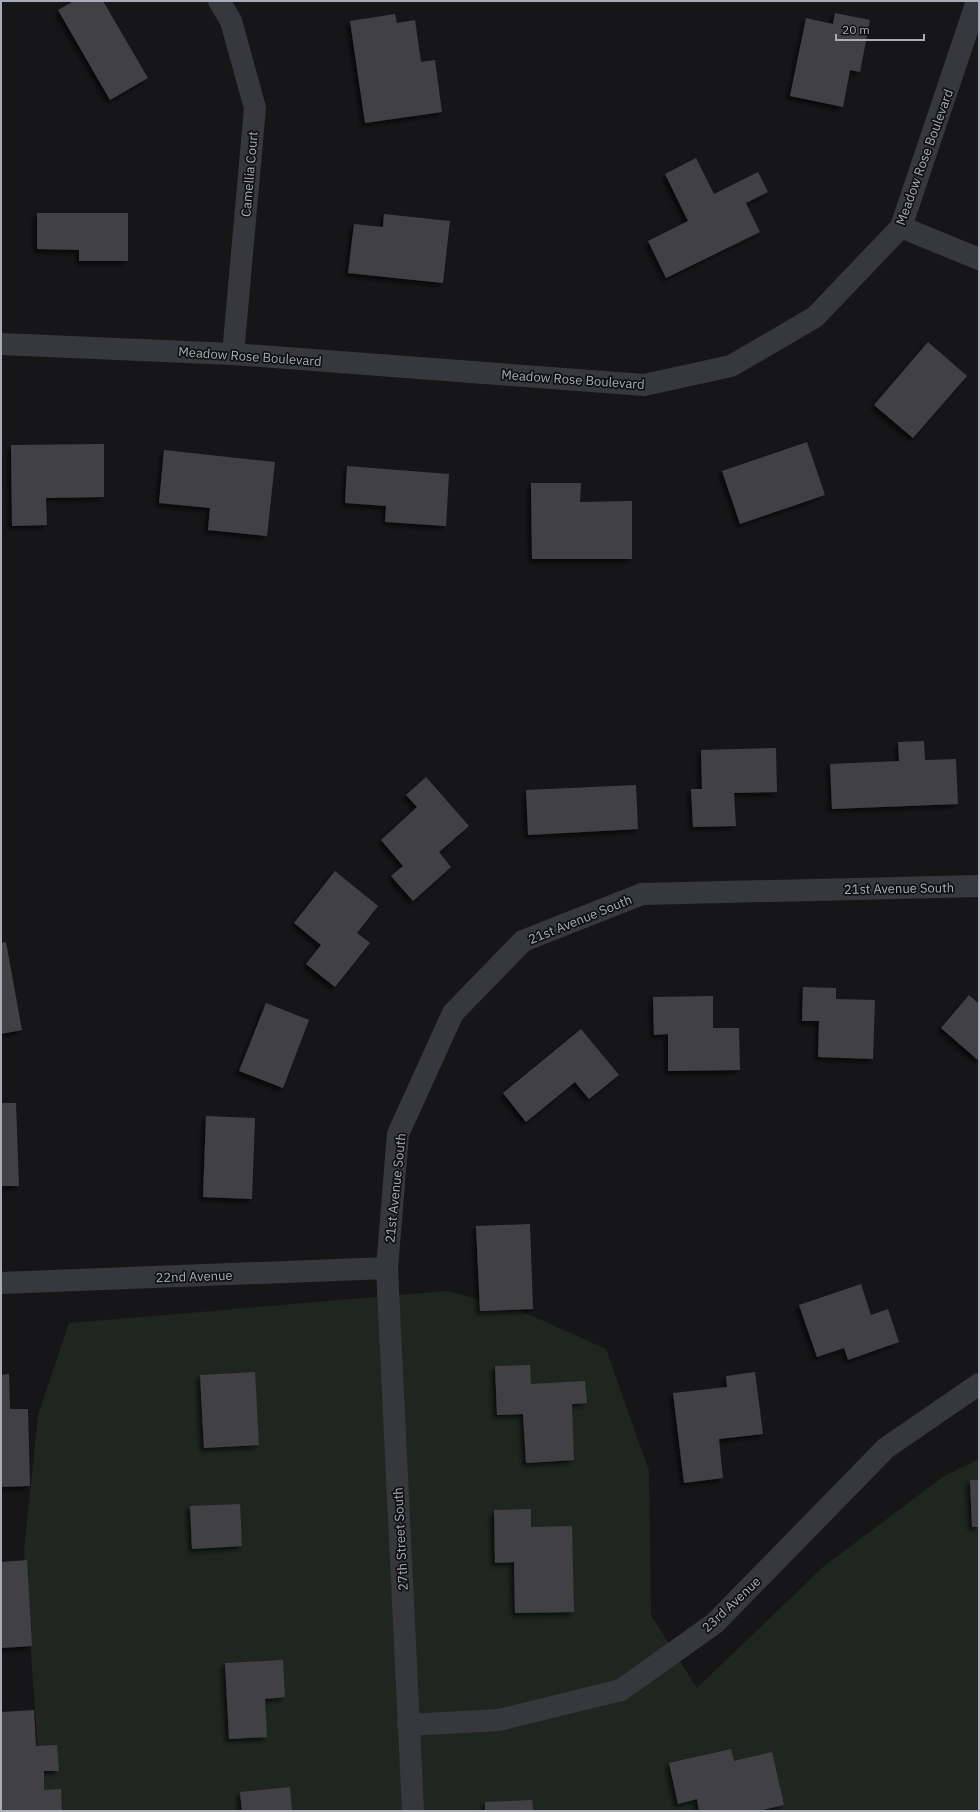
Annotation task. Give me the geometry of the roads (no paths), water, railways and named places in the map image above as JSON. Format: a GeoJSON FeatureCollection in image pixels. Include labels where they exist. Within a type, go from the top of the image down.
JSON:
{"type":"FeatureCollection","features":[{"type":"Feature","properties":{"kind":"street","name":"Camellia Court"},"geometry":{"type":"LineString","coordinates":[[219,1],[231,21],[255,108],[233,354]]}},
{"type":"Feature","properties":{"kind":"street","name":"Meadow Rose Boulevard"},"geometry":{"type":"LineString","coordinates":[[1,344],[233,354],[644,385],[731,366],[815,317],[901,227],[977,1]]}},
{"type":"Feature","properties":{"kind":"street"},"geometry":{"type":"LineString","coordinates":[[901,227],[979,259]]}},
{"type":"Feature","properties":{"kind":"street","name":"21st Avenue South"},"geometry":{"type":"LineString","coordinates":[[387,1268],[398,1134],[453,1013],[523,941],[642,894],[979,886]]}},
{"type":"Feature","properties":{"kind":"street","name":"22nd Avenue"},"geometry":{"type":"LineString","coordinates":[[1,1283],[387,1268]]}},
{"type":"Feature","properties":{"kind":"street","name":"27th Street South"},"geometry":{"type":"LineString","coordinates":[[387,1268],[413,1811]]}},
{"type":"Feature","properties":{"kind":"street","name":"23rd Avenue"},"geometry":{"type":"LineString","coordinates":[[408,1725],[499,1720],[621,1690],[715,1623],[886,1448],[979,1384]]}}]}
